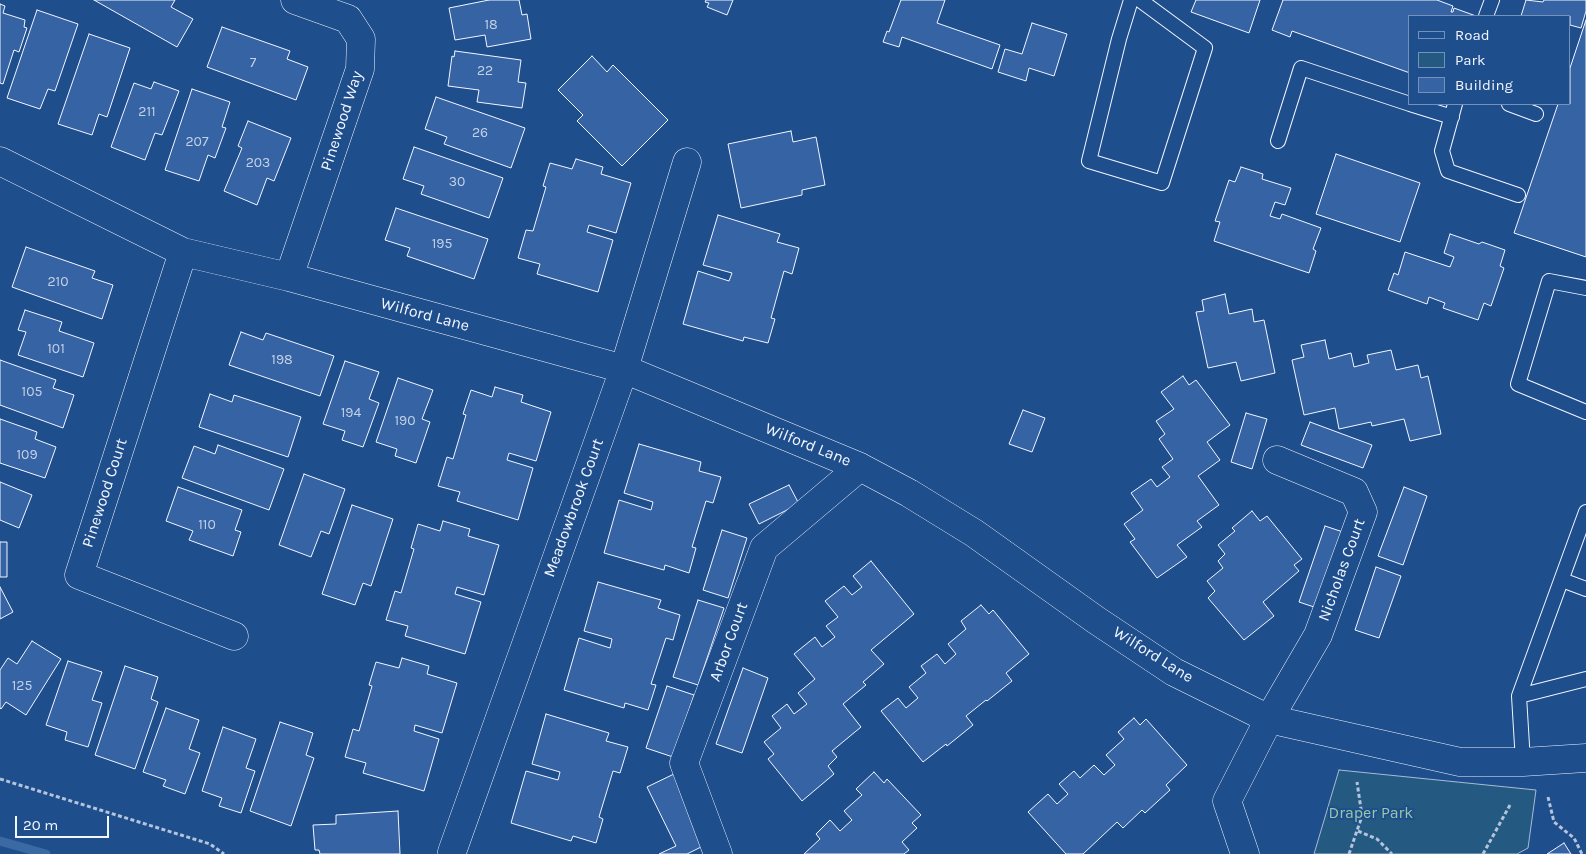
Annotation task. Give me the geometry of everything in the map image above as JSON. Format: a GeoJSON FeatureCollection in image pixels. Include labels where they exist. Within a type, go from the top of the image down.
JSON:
{"type":"FeatureCollection","features":[{"type":"Feature","properties":{"kind":"street","name":"Pinewood Way"},"geometry":{"type":"LineString","coordinates":[[289,278],[360,69],[361,39],[348,19],[294,0]]}},
{"type":"Feature","properties":{"kind":"street","name":"Wilford Lane"},"geometry":{"type":"LineString","coordinates":[[0,161],[183,252],[289,278],[624,369],[860,467],[909,493],[974,533],[1096,620],[1174,672],[1269,719],[1460,762],[1523,762],[1586,758]]}},
{"type":"Feature","properties":{"kind":"street","name":"Meadowbrook Court"},"geometry":{"type":"LineString","coordinates":[[452,852],[624,369],[686,162]]}},
{"type":"Feature","properties":{"kind":"street","name":"Pinewood Court"},"geometry":{"type":"LineString","coordinates":[[183,252],[79,576],[234,636]]}},
{"type":"Feature","properties":{"kind":"street","name":"Nicholas Court"},"geometry":{"type":"LineString","coordinates":[[1244,854],[1227,801],[1269,719],[1318,635],[1363,512],[1354,492],[1277,460]]}},
{"type":"Feature","properties":{"kind":"street","name":"Arbor Court"},"geometry":{"type":"LineString","coordinates":[[718,854],[684,763],[764,548],[860,467]]}},
{"type":"Feature","properties":{"kind":"lane"},"geometry":{"type":"LineString","coordinates":[[1131,0],[1119,39],[1089,162],[1162,183],[1205,48],[1140,0]]}},
{"type":"Feature","properties":{"kind":"lane"},"geometry":{"type":"LineString","coordinates":[[1486,15],[1492,0]]}},
{"type":"Feature","properties":{"kind":"lane"},"geometry":{"type":"LineString","coordinates":[[1278,141],[1301,68],[1408,103]]}},
{"type":"Feature","properties":{"kind":"lane"},"geometry":{"type":"LineString","coordinates":[[1417,105],[1454,110],[1442,151],[1448,171],[1518,195]]}},
{"type":"Feature","properties":{"kind":"lane"},"geometry":{"type":"LineString","coordinates":[[1511,105],[1536,114]]}},
{"type":"Feature","properties":{"kind":"lane"},"geometry":{"type":"LineString","coordinates":[[1586,288],[1549,282],[1518,384],[1586,412]]}},
{"type":"Feature","properties":{"kind":"lane"},"geometry":{"type":"LineString","coordinates":[[1523,762],[1519,696],[1585,515]]}},
{"type":"Feature","properties":{"kind":"lane"},"geometry":{"type":"LineString","coordinates":[[1562,580],[1586,589]]}},
{"type":"Feature","properties":{"kind":"lane"},"geometry":{"type":"LineString","coordinates":[[1519,696],[1586,679]]}},
{"type":"Feature","properties":{"kind":"path"},"geometry":{"type":"LineString","coordinates":[[0,779],[210,844],[224,854]]}},
{"type":"Feature","properties":{"kind":"path"},"geometry":{"type":"LineString","coordinates":[[1349,854],[1362,816],[1357,782]]}},
{"type":"Feature","properties":{"kind":"path"},"geometry":{"type":"LineString","coordinates":[[1548,797],[1554,822],[1574,838],[1582,854]]}},
{"type":"Feature","properties":{"kind":"path"},"geometry":{"type":"LineString","coordinates":[[1483,854],[1510,805]]}},
{"type":"Feature","properties":{"kind":"path"},"geometry":{"type":"LineString","coordinates":[[1358,831],[1377,839],[1392,854]]}},
{"type":"Feature","properties":{"kind":"green space","name":"Draper Park"},"geometry":{"type":"Polygon","coordinates":[[[1339,770],[1536,790],[1528,848],[1517,854],[1314,854],[1339,770]]]}},
{"type":"Feature","properties":{"kind":"building"},"geometry":{"type":"Polygon","coordinates":[[[94,0],[175,0],[171,7],[193,19],[177,47],[94,0]]]}},
{"type":"Feature","properties":{"kind":"building"},"geometry":{"type":"Polygon","coordinates":[[[489,0],[519,0],[522,15],[527,14],[531,39],[487,47],[485,35],[455,40],[449,8],[489,0]]]}},
{"type":"Feature","properties":{"kind":"building"},"geometry":{"type":"Polygon","coordinates":[[[706,0],[733,0],[727,15],[707,7],[709,3],[705,2],[706,0]]]}},
{"type":"Feature","properties":{"kind":"building"},"geometry":{"type":"Polygon","coordinates":[[[901,0],[945,0],[937,23],[1000,45],[992,69],[902,37],[899,47],[883,42],[887,31],[889,32],[901,0]]]}},
{"type":"Feature","properties":{"kind":"building"},"geometry":{"type":"Polygon","coordinates":[[[1196,0],[1260,0],[1249,33],[1191,12],[1196,0]]]}},
{"type":"Feature","properties":{"kind":"building"},"geometry":{"type":"Polygon","coordinates":[[[1283,0],[1437,0],[1453,6],[1451,12],[1453,12],[1454,8],[1473,15],[1408,15],[1408,72],[1292,31],[1290,37],[1272,30],[1283,0]]]}},
{"type":"Feature","properties":{"kind":"building"},"geometry":{"type":"Polygon","coordinates":[[[1526,0],[1543,2],[1544,0],[1586,0],[1586,11],[1581,28],[1571,25],[1571,15],[1521,15],[1526,0]]]}},
{"type":"Feature","properties":{"kind":"building"},"geometry":{"type":"Polygon","coordinates":[[[0,4],[5,6],[3,13],[25,20],[24,27],[27,28],[19,52],[14,50],[3,84],[0,83],[0,4]]]}},
{"type":"Feature","properties":{"kind":"building"},"geometry":{"type":"Polygon","coordinates":[[[37,10],[78,24],[55,91],[48,89],[40,109],[7,98],[37,10]]]}},
{"type":"Feature","properties":{"kind":"building"},"geometry":{"type":"Polygon","coordinates":[[[1586,20],[1586,257],[1514,233],[1558,105],[1571,105],[1571,65],[1586,20]]]}},
{"type":"Feature","properties":{"kind":"building"},"geometry":{"type":"Polygon","coordinates":[[[1032,23],[1067,34],[1054,76],[1029,68],[1026,81],[998,72],[1005,49],[1022,54],[1032,23]]]}},
{"type":"Feature","properties":{"kind":"building"},"geometry":{"type":"Polygon","coordinates":[[[222,27],[290,51],[287,59],[308,67],[296,100],[207,67],[222,27]]]}},
{"type":"Feature","properties":{"kind":"building"},"geometry":{"type":"Polygon","coordinates":[[[89,34],[130,48],[107,117],[99,114],[92,135],[58,124],[89,34]]]}},
{"type":"Feature","properties":{"kind":"building"},"geometry":{"type":"Polygon","coordinates":[[[455,51],[521,60],[518,82],[526,83],[522,108],[477,102],[479,90],[448,86],[452,56],[454,57],[455,51]]]}},
{"type":"Feature","properties":{"kind":"building"},"geometry":{"type":"Polygon","coordinates":[[[592,56],[607,72],[613,65],[668,120],[622,166],[577,121],[583,115],[558,90],[592,56]]]}},
{"type":"Feature","properties":{"kind":"building"},"geometry":{"type":"Polygon","coordinates":[[[154,82],[179,91],[162,135],[155,133],[145,160],[111,147],[134,83],[151,89],[154,82]]]}},
{"type":"Feature","properties":{"kind":"building"},"geometry":{"type":"Polygon","coordinates":[[[192,89],[230,102],[222,127],[226,128],[215,158],[208,155],[199,181],[165,170],[192,89]]]}},
{"type":"Feature","properties":{"kind":"building"},"geometry":{"type":"Polygon","coordinates":[[[436,97],[525,128],[511,168],[444,144],[447,137],[425,129],[436,97]]]}},
{"type":"Feature","properties":{"kind":"building"},"geometry":{"type":"Polygon","coordinates":[[[248,121],[291,138],[274,181],[267,178],[257,205],[224,191],[242,148],[238,146],[248,121]]]}},
{"type":"Feature","properties":{"kind":"building"},"geometry":{"type":"Polygon","coordinates":[[[791,131],[793,142],[816,137],[825,185],[802,190],[802,195],[741,208],[728,144],[791,131]]]}},
{"type":"Feature","properties":{"kind":"building"},"geometry":{"type":"Polygon","coordinates":[[[414,147],[503,178],[489,218],[421,194],[424,186],[403,179],[414,147]]]}},
{"type":"Feature","properties":{"kind":"building"},"geometry":{"type":"Polygon","coordinates":[[[1336,154],[1420,183],[1400,242],[1316,214],[1336,154]]]}},
{"type":"Feature","properties":{"kind":"building"},"geometry":{"type":"Polygon","coordinates":[[[576,159],[603,167],[601,174],[631,183],[616,233],[589,225],[587,232],[613,240],[598,292],[537,274],[540,264],[518,258],[526,230],[533,231],[546,187],[543,186],[550,163],[572,169],[576,159]]]}},
{"type":"Feature","properties":{"kind":"building"},"geometry":{"type":"Polygon","coordinates":[[[1241,167],[1263,174],[1262,179],[1291,188],[1285,205],[1275,202],[1270,216],[1280,219],[1282,214],[1321,228],[1313,249],[1316,251],[1309,273],[1214,241],[1220,222],[1215,221],[1229,180],[1235,182],[1241,167]]]}},
{"type":"Feature","properties":{"kind":"building"},"geometry":{"type":"Polygon","coordinates":[[[396,208],[488,239],[474,279],[407,256],[410,248],[385,240],[396,208]]]}},
{"type":"Feature","properties":{"kind":"building"},"geometry":{"type":"Polygon","coordinates":[[[718,215],[780,234],[777,242],[799,248],[792,274],[784,271],[771,318],[775,319],[768,343],[744,337],[743,341],[683,324],[698,271],[729,281],[732,273],[703,265],[718,215]]]}},
{"type":"Feature","properties":{"kind":"building"},"geometry":{"type":"Polygon","coordinates":[[[1450,234],[1479,244],[1482,242],[1505,250],[1500,266],[1504,268],[1491,306],[1484,303],[1478,320],[1443,308],[1445,303],[1429,297],[1427,304],[1388,290],[1394,273],[1398,275],[1405,252],[1450,267],[1454,257],[1444,253],[1450,234]]]}},
{"type":"Feature","properties":{"kind":"building"},"geometry":{"type":"Polygon","coordinates":[[[26,247],[95,271],[92,278],[113,285],[102,319],[12,287],[26,247]]]}},
{"type":"Feature","properties":{"kind":"building"},"geometry":{"type":"Polygon","coordinates":[[[1225,294],[1229,314],[1252,309],[1254,322],[1264,320],[1275,373],[1241,381],[1236,362],[1208,368],[1196,312],[1204,311],[1202,300],[1225,294]]]}},
{"type":"Feature","properties":{"kind":"building"},"geometry":{"type":"Polygon","coordinates":[[[25,310],[62,322],[59,331],[94,343],[83,377],[18,355],[26,332],[18,330],[25,310]]]}},
{"type":"Feature","properties":{"kind":"building"},"geometry":{"type":"Polygon","coordinates":[[[241,332],[263,340],[266,333],[334,356],[320,396],[229,365],[241,332]]]}},
{"type":"Feature","properties":{"kind":"building"},"geometry":{"type":"Polygon","coordinates":[[[1325,340],[1329,359],[1351,353],[1354,367],[1369,363],[1367,355],[1391,350],[1396,370],[1418,365],[1421,378],[1428,376],[1441,434],[1410,441],[1404,419],[1372,426],[1371,422],[1339,429],[1335,408],[1304,415],[1292,360],[1304,357],[1301,345],[1325,340]]]}},
{"type":"Feature","properties":{"kind":"building"},"geometry":{"type":"Polygon","coordinates":[[[0,360],[56,380],[53,388],[74,395],[63,428],[0,405],[0,360]]]}},
{"type":"Feature","properties":{"kind":"building"},"geometry":{"type":"Polygon","coordinates":[[[345,361],[379,372],[369,399],[379,403],[363,447],[342,440],[345,431],[323,424],[345,361]]]}},
{"type":"Feature","properties":{"kind":"building"},"geometry":{"type":"Polygon","coordinates":[[[1183,376],[1189,385],[1196,380],[1230,425],[1207,442],[1220,460],[1198,476],[1219,505],[1197,521],[1202,527],[1177,545],[1187,557],[1157,578],[1130,542],[1135,539],[1124,524],[1143,510],[1131,493],[1151,479],[1157,487],[1170,477],[1162,467],[1173,459],[1159,439],[1165,434],[1156,421],[1174,409],[1161,392],[1183,376]]]}},
{"type":"Feature","properties":{"kind":"building"},"geometry":{"type":"Polygon","coordinates":[[[398,378],[433,390],[422,419],[430,422],[416,463],[395,456],[397,449],[376,442],[398,378]]]}},
{"type":"Feature","properties":{"kind":"building"},"geometry":{"type":"Polygon","coordinates":[[[495,387],[523,395],[521,402],[551,412],[536,461],[509,453],[507,460],[533,468],[518,520],[457,501],[460,492],[438,486],[447,457],[453,459],[466,415],[463,414],[471,390],[492,397],[495,387]]]}},
{"type":"Feature","properties":{"kind":"building"},"geometry":{"type":"Polygon","coordinates":[[[210,394],[232,402],[234,395],[301,417],[288,457],[199,427],[210,394]]]}},
{"type":"Feature","properties":{"kind":"building"},"geometry":{"type":"Polygon","coordinates":[[[1023,410],[1045,418],[1032,452],[1009,444],[1023,410]]]}},
{"type":"Feature","properties":{"kind":"building"},"geometry":{"type":"Polygon","coordinates":[[[1246,413],[1267,419],[1252,469],[1231,462],[1246,413]]]}},
{"type":"Feature","properties":{"kind":"building"},"geometry":{"type":"Polygon","coordinates":[[[0,419],[37,432],[35,439],[56,447],[45,478],[0,463],[0,419]]]}},
{"type":"Feature","properties":{"kind":"building"},"geometry":{"type":"Polygon","coordinates":[[[1310,422],[1372,445],[1363,468],[1301,445],[1310,422]]]}},
{"type":"Feature","properties":{"kind":"building"},"geometry":{"type":"Polygon","coordinates":[[[639,444],[701,462],[699,471],[721,477],[713,503],[706,501],[692,547],[696,548],[689,573],[665,565],[664,570],[604,553],[619,500],[651,510],[653,502],[624,493],[639,444]]]}},
{"type":"Feature","properties":{"kind":"building"},"geometry":{"type":"Polygon","coordinates":[[[218,445],[284,469],[269,510],[182,478],[194,446],[215,454],[218,445]]]}},
{"type":"Feature","properties":{"kind":"building"},"geometry":{"type":"Polygon","coordinates":[[[304,474],[345,489],[329,534],[321,531],[311,557],[279,545],[304,474]]]}},
{"type":"Feature","properties":{"kind":"building"},"geometry":{"type":"Polygon","coordinates":[[[0,482],[32,495],[19,528],[0,520],[0,482]]]}},
{"type":"Feature","properties":{"kind":"building"},"geometry":{"type":"Polygon","coordinates":[[[789,485],[799,504],[759,524],[749,504],[789,485]]]}},
{"type":"Feature","properties":{"kind":"building"},"geometry":{"type":"Polygon","coordinates":[[[178,487],[242,510],[235,530],[241,532],[233,556],[189,540],[193,531],[166,521],[178,487]]]}},
{"type":"Feature","properties":{"kind":"building"},"geometry":{"type":"Polygon","coordinates":[[[1404,487],[1427,496],[1403,565],[1378,556],[1404,487]]]}},
{"type":"Feature","properties":{"kind":"building"},"geometry":{"type":"Polygon","coordinates":[[[352,505],[393,519],[371,586],[363,583],[355,605],[322,594],[352,505]]]}},
{"type":"Feature","properties":{"kind":"building"},"geometry":{"type":"Polygon","coordinates":[[[1252,511],[1260,521],[1267,516],[1302,559],[1294,565],[1299,571],[1263,602],[1274,616],[1244,640],[1208,598],[1215,591],[1207,581],[1223,568],[1218,561],[1225,554],[1218,545],[1235,531],[1232,528],[1252,511]]]}},
{"type":"Feature","properties":{"kind":"building"},"geometry":{"type":"Polygon","coordinates":[[[443,521],[470,529],[468,536],[499,545],[484,595],[457,587],[455,594],[481,602],[465,654],[405,636],[408,626],[386,620],[395,591],[401,593],[414,549],[411,548],[418,524],[440,531],[443,521]]]}},
{"type":"Feature","properties":{"kind":"building"},"geometry":{"type":"Polygon","coordinates":[[[1325,526],[1349,534],[1323,610],[1299,602],[1325,526]]]}},
{"type":"Feature","properties":{"kind":"building"},"geometry":{"type":"Polygon","coordinates":[[[722,530],[747,538],[728,598],[703,590],[722,530]]]}},
{"type":"Feature","properties":{"kind":"building"},"geometry":{"type":"Polygon","coordinates":[[[0,542],[7,542],[7,577],[0,577],[0,542]]]}},
{"type":"Feature","properties":{"kind":"building"},"geometry":{"type":"Polygon","coordinates":[[[871,561],[914,614],[871,650],[884,664],[863,682],[866,685],[843,704],[861,727],[832,751],[837,757],[828,766],[834,774],[802,801],[768,759],[774,754],[764,742],[781,728],[772,716],[787,704],[794,714],[807,704],[798,693],[815,679],[794,654],[815,637],[822,647],[835,637],[826,626],[838,617],[825,601],[844,586],[852,595],[862,587],[853,576],[871,561]]]}},
{"type":"Feature","properties":{"kind":"building"},"geometry":{"type":"Polygon","coordinates":[[[1376,567],[1401,576],[1379,638],[1355,630],[1376,567]]]}},
{"type":"Feature","properties":{"kind":"building"},"geometry":{"type":"Polygon","coordinates":[[[598,582],[661,600],[658,608],[680,615],[673,640],[666,638],[651,684],[656,685],[648,710],[625,703],[624,708],[564,690],[579,638],[610,648],[612,639],[584,631],[598,582]]]}},
{"type":"Feature","properties":{"kind":"building"},"geometry":{"type":"Polygon","coordinates":[[[0,587],[13,612],[0,619],[0,587]]]}},
{"type":"Feature","properties":{"kind":"building"},"geometry":{"type":"Polygon","coordinates":[[[698,600],[724,608],[698,685],[673,677],[698,600]]]}},
{"type":"Feature","properties":{"kind":"building"},"geometry":{"type":"Polygon","coordinates":[[[981,605],[989,614],[993,610],[1029,654],[1006,673],[1012,681],[966,716],[973,725],[923,762],[881,711],[898,698],[906,708],[918,698],[909,687],[926,673],[921,666],[937,654],[945,664],[956,654],[948,644],[966,629],[961,621],[981,605]]]}},
{"type":"Feature","properties":{"kind":"building"},"geometry":{"type":"Polygon","coordinates":[[[32,641],[61,659],[26,715],[6,702],[1,709],[0,670],[8,658],[17,664],[32,641]]]}},
{"type":"Feature","properties":{"kind":"building"},"geometry":{"type":"Polygon","coordinates":[[[402,658],[429,666],[427,674],[457,683],[442,733],[415,725],[414,731],[439,739],[424,791],[363,773],[366,763],[345,757],[353,729],[359,731],[372,686],[369,685],[376,662],[399,668],[402,658]]]}},
{"type":"Feature","properties":{"kind":"building"},"geometry":{"type":"Polygon","coordinates":[[[68,661],[102,672],[92,700],[102,703],[88,747],[65,740],[67,732],[46,725],[68,661]]]}},
{"type":"Feature","properties":{"kind":"building"},"geometry":{"type":"Polygon","coordinates":[[[125,666],[158,677],[151,699],[158,702],[135,769],[95,755],[125,666]]]}},
{"type":"Feature","properties":{"kind":"building"},"geometry":{"type":"Polygon","coordinates":[[[743,668],[768,678],[742,753],[716,744],[743,668]]]}},
{"type":"Feature","properties":{"kind":"building"},"geometry":{"type":"Polygon","coordinates":[[[667,686],[694,695],[673,757],[646,748],[667,686]]]}},
{"type":"Feature","properties":{"kind":"building"},"geometry":{"type":"Polygon","coordinates":[[[166,708],[199,720],[189,749],[200,753],[185,794],[163,786],[166,780],[143,772],[166,708]]]}},
{"type":"Feature","properties":{"kind":"building"},"geometry":{"type":"Polygon","coordinates":[[[546,714],[609,733],[606,741],[628,747],[620,773],[613,771],[599,817],[603,819],[596,843],[573,836],[571,841],[511,823],[526,771],[558,780],[560,772],[532,764],[546,714]]]}},
{"type":"Feature","properties":{"kind":"building"},"geometry":{"type":"Polygon","coordinates":[[[1134,718],[1140,725],[1146,719],[1187,765],[1166,785],[1170,790],[1145,813],[1142,810],[1123,828],[1117,822],[1083,854],[1066,854],[1028,812],[1048,794],[1057,804],[1068,794],[1059,784],[1074,771],[1080,778],[1094,765],[1104,775],[1115,765],[1106,755],[1124,739],[1118,732],[1134,718]]]}},
{"type":"Feature","properties":{"kind":"building"},"geometry":{"type":"Polygon","coordinates":[[[280,722],[313,733],[306,755],[314,758],[291,826],[250,811],[280,722]]]}},
{"type":"Feature","properties":{"kind":"building"},"geometry":{"type":"Polygon","coordinates":[[[223,727],[256,739],[246,768],[255,771],[241,813],[219,806],[222,798],[202,791],[223,727]]]}},
{"type":"Feature","properties":{"kind":"building"},"geometry":{"type":"Polygon","coordinates":[[[874,772],[884,783],[887,779],[921,815],[912,823],[917,828],[902,842],[909,850],[904,854],[804,854],[820,839],[816,834],[830,820],[840,831],[852,820],[844,811],[862,795],[856,789],[874,772]]]}},
{"type":"Feature","properties":{"kind":"building"},"geometry":{"type":"Polygon","coordinates":[[[674,774],[707,844],[687,854],[659,854],[676,846],[647,787],[674,774]]]}},
{"type":"Feature","properties":{"kind":"building"},"geometry":{"type":"Polygon","coordinates":[[[398,811],[400,854],[320,854],[319,850],[315,850],[313,825],[336,824],[336,815],[398,811]]]}},
{"type":"Feature","properties":{"kind":"building"},"geometry":{"type":"Polygon","coordinates":[[[1564,843],[1571,854],[1547,854],[1564,843]]]}},
{"type":"Feature","properties":{"kind":"waterway"},"geometry":{"type":"LineString","coordinates":[[0,841],[46,854]]}}]}
